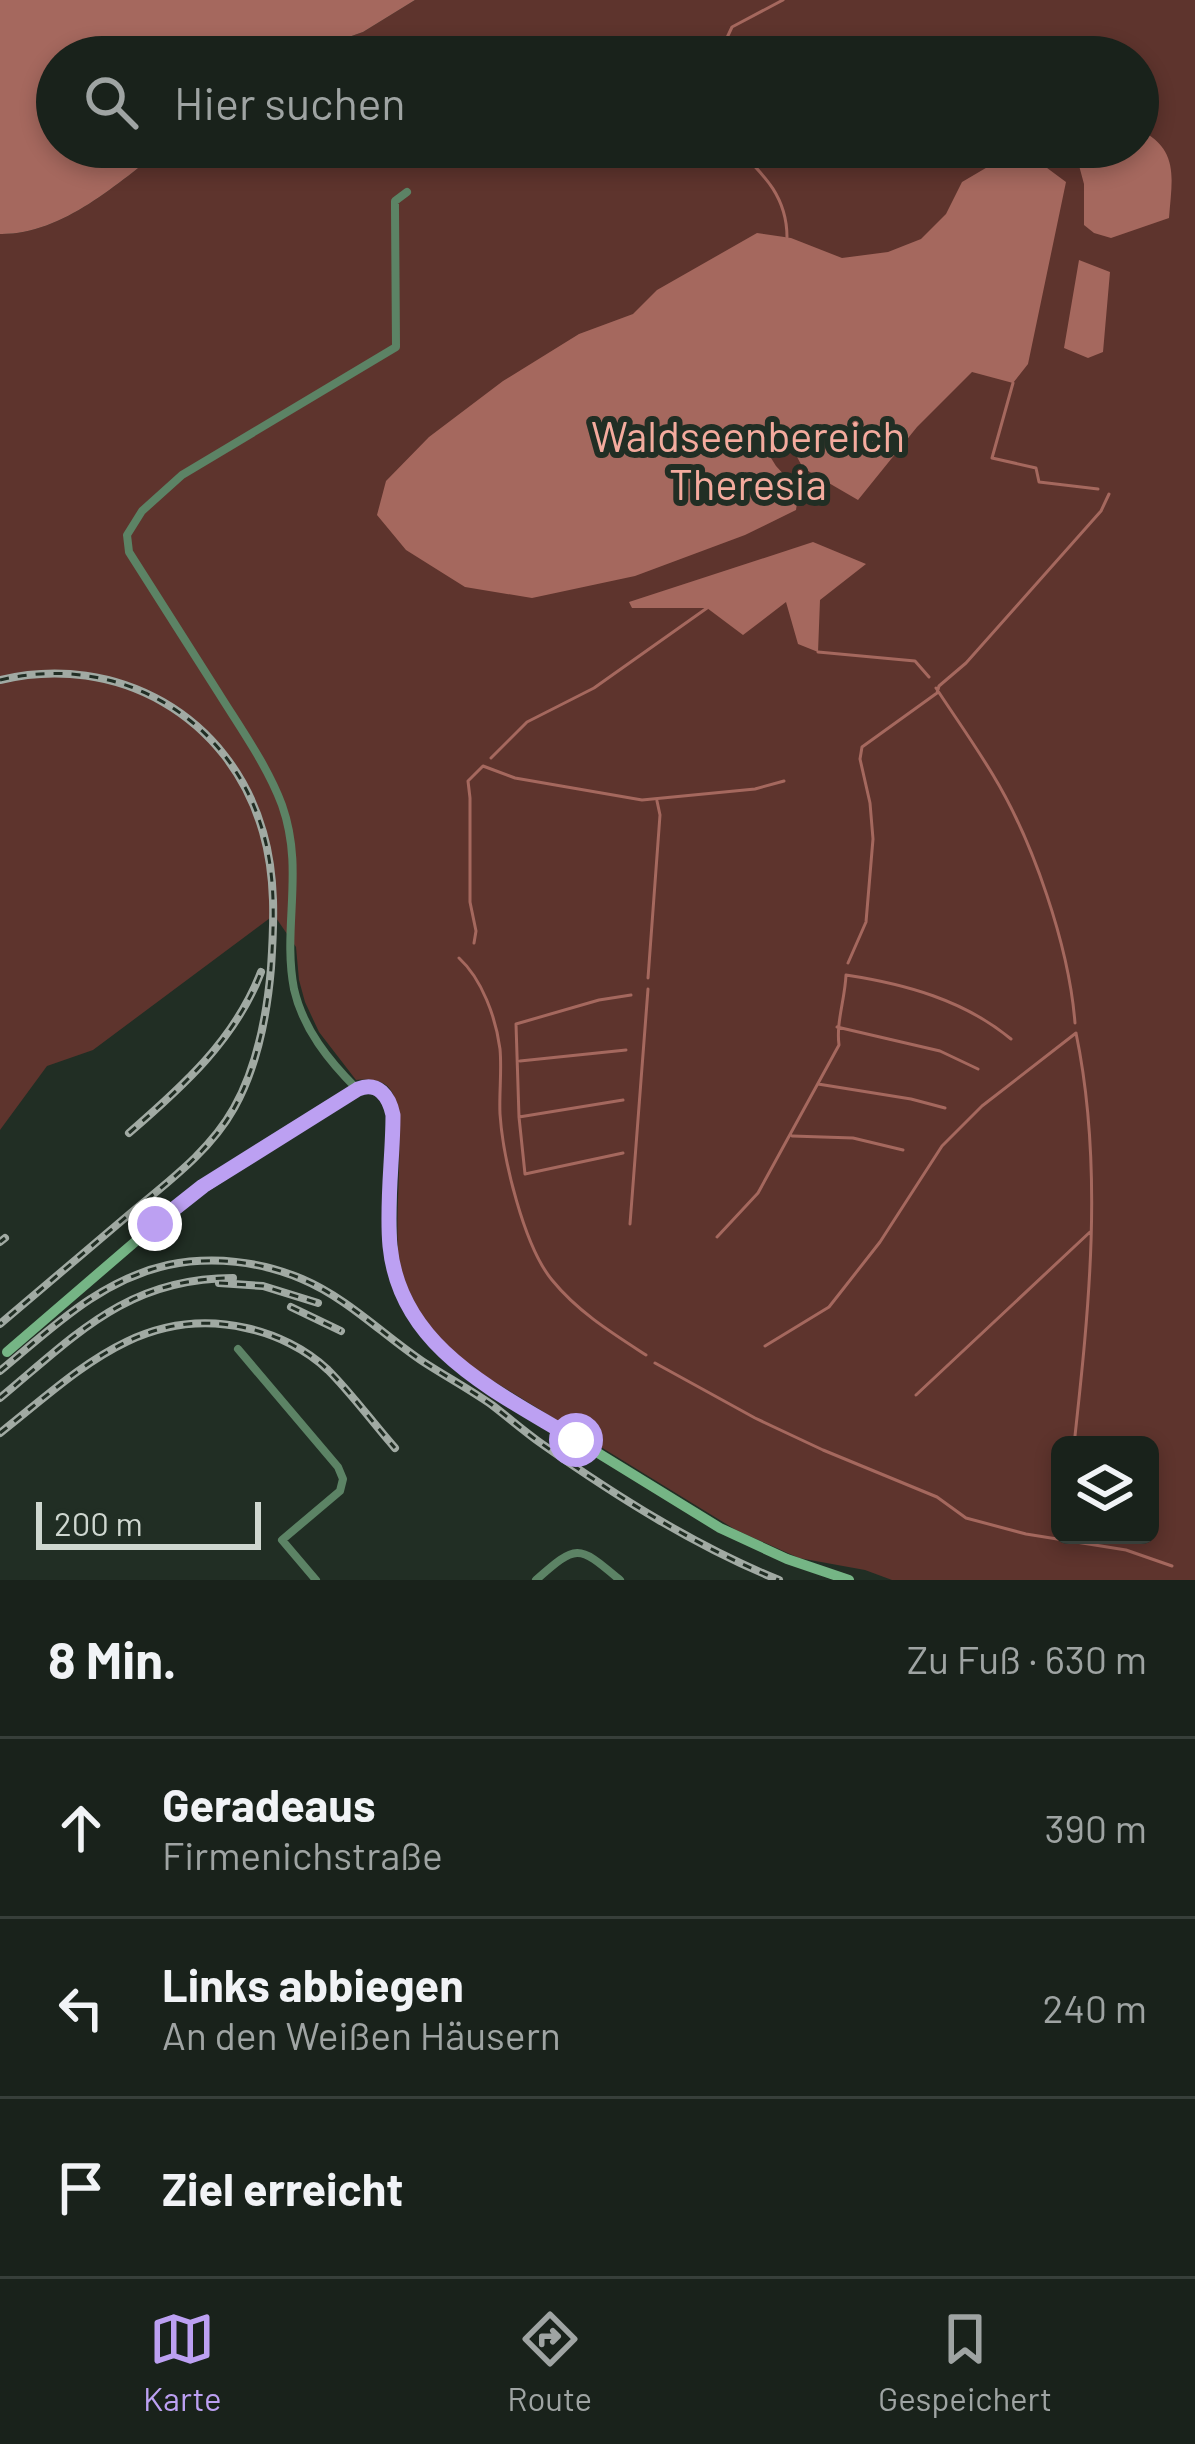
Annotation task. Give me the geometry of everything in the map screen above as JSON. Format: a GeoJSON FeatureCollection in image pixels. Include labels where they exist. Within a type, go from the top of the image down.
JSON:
{"type":"FeatureCollection","features":[{"type":"Feature","properties":{"kind":"street"},"geometry":{"type":"LineString","coordinates":[[358,1089],[328,1057],[299,1007],[292,969],[290,833],[276,790],[129,552],[127,535],[142,511],[182,475],[396,347],[395,201],[407,192]]}},
{"type":"Feature","properties":{"kind":"street"},"geometry":{"type":"LineString","coordinates":[[7,1352],[179,1204],[358,1089],[370,1086],[381,1091],[392,1110],[392,1261],[408,1306],[436,1347],[473,1376],[720,1528],[787,1559],[849,1580]]}},
{"type":"Feature","properties":{"kind":"street"},"geometry":{"type":"LineString","coordinates":[[238,1349],[338,1467],[343,1479],[340,1491],[282,1540],[316,1580]]}},
{"type":"Feature","properties":{"kind":"street"},"geometry":{"type":"LineString","coordinates":[[536,1580],[566,1555],[581,1552],[620,1580]]}},
{"type":"Feature","properties":{"kind":"green space","name":"Waldseenbereich Theresia"},"geometry":{"type":"Polygon","coordinates":[[[415,0],[1195,0],[1195,1580],[892,1580],[799,1558],[736,1530],[464,1363],[426,1322],[401,1273],[396,1102],[383,1083],[356,1080],[319,1032],[299,980],[296,947],[274,915],[93,1050],[47,1066],[0,1130],[0,234],[23,232],[67,216],[138,168],[1159,168],[1159,36],[352,36],[415,0]]]}},
{"type":"Feature","properties":{"kind":"shaded area"},"geometry":{"type":"Polygon","coordinates":[[[0,0],[415,0],[352,36],[36,36],[36,168],[138,168],[67,216],[23,232],[0,234],[0,0]]]}},
{"type":"Feature","properties":{"kind":"shaded area"},"geometry":{"type":"Polygon","coordinates":[[[1159,144],[1172,178],[1169,218],[1111,238],[1094,233],[1084,225],[1080,168],[1159,168],[1159,144]]]}},
{"type":"Feature","properties":{"kind":"shaded area"},"geometry":{"type":"Polygon","coordinates":[[[986,168],[1047,168],[1066,182],[1028,364],[1013,383],[972,372],[917,427],[858,500],[803,468],[789,442],[770,429],[761,442],[799,491],[796,510],[745,535],[635,576],[532,598],[465,587],[406,550],[377,515],[386,481],[429,437],[503,381],[579,334],[633,314],[657,290],[757,233],[791,238],[842,258],[888,252],[921,239],[946,214],[962,182],[986,168]]]}},
{"type":"Feature","properties":{"kind":"shaded area"},"geometry":{"type":"Polygon","coordinates":[[[1079,260],[1110,272],[1103,352],[1088,358],[1064,348],[1079,260]]]}},
{"type":"Feature","properties":{"kind":"shaded area"},"geometry":{"type":"Polygon","coordinates":[[[813,542],[866,564],[820,600],[818,652],[798,644],[786,602],[743,635],[707,608],[632,608],[629,602],[813,542]]]}},
{"type":"Feature","properties":{"kind":"waterway"},"geometry":{"type":"LineString","coordinates":[[728,36],[732,27],[783,0]]}},
{"type":"Feature","properties":{"kind":"waterway"},"geometry":{"type":"LineString","coordinates":[[756,168],[778,198],[787,237]]}},
{"type":"Feature","properties":{"kind":"waterway"},"geometry":{"type":"LineString","coordinates":[[1013,383],[992,458],[1036,468],[1039,482],[1098,489]]}},
{"type":"Feature","properties":{"kind":"waterway"},"geometry":{"type":"LineString","coordinates":[[848,963],[866,922],[873,839],[862,747],[937,693],[1101,511],[1109,494]]}},
{"type":"Feature","properties":{"kind":"waterway"},"geometry":{"type":"LineString","coordinates":[[491,758],[527,722],[594,688],[707,608]]}},
{"type":"Feature","properties":{"kind":"waterway"},"geometry":{"type":"LineString","coordinates":[[818,652],[915,661],[929,677]]}},
{"type":"Feature","properties":{"kind":"waterway"},"geometry":{"type":"LineString","coordinates":[[936,688],[1008,801],[1035,862],[1057,928],[1075,1023]]}},
{"type":"Feature","properties":{"kind":"waterway"},"geometry":{"type":"LineString","coordinates":[[474,943],[468,781],[483,766],[515,778],[642,800],[755,789],[784,781]]}},
{"type":"Feature","properties":{"kind":"waterway"},"geometry":{"type":"LineString","coordinates":[[648,978],[660,815],[657,801]]}},
{"type":"Feature","properties":{"kind":"waterway"},"geometry":{"type":"LineString","coordinates":[[459,958],[481,988],[495,1025],[505,1154],[532,1246],[552,1280],[573,1302],[646,1355]]}},
{"type":"Feature","properties":{"kind":"waterway"},"geometry":{"type":"LineString","coordinates":[[717,1237],[758,1193],[839,1045],[846,975],[933,996],[974,1014],[1011,1039]]}},
{"type":"Feature","properties":{"kind":"waterway"},"geometry":{"type":"LineString","coordinates":[[630,1224],[648,989]]}},
{"type":"Feature","properties":{"kind":"waterway"},"geometry":{"type":"LineString","coordinates":[[623,1153],[525,1174],[516,1024],[631,995]]}},
{"type":"Feature","properties":{"kind":"waterway"},"geometry":{"type":"LineString","coordinates":[[837,1027],[940,1051],[978,1069]]}},
{"type":"Feature","properties":{"kind":"waterway"},"geometry":{"type":"LineString","coordinates":[[765,1346],[829,1307],[880,1242],[942,1146],[982,1106],[1076,1033],[1085,1084],[1092,1187],[1089,1290],[1075,1436]]}},
{"type":"Feature","properties":{"kind":"waterway"},"geometry":{"type":"LineString","coordinates":[[520,1061],[626,1050]]}},
{"type":"Feature","properties":{"kind":"waterway"},"geometry":{"type":"LineString","coordinates":[[818,1084],[945,1108]]}},
{"type":"Feature","properties":{"kind":"waterway"},"geometry":{"type":"LineString","coordinates":[[519,1117],[623,1100]]}},
{"type":"Feature","properties":{"kind":"waterway"},"geometry":{"type":"LineString","coordinates":[[792,1136],[853,1138],[903,1150]]}},
{"type":"Feature","properties":{"kind":"waterway"},"geometry":{"type":"LineString","coordinates":[[916,1395],[1090,1232]]}},
{"type":"Feature","properties":{"kind":"waterway"},"geometry":{"type":"LineString","coordinates":[[655,1363],[755,1418],[937,1497],[966,1518],[1026,1534],[1126,1550],[1172,1566]]}},
{"type":"Feature","properties":{"kind":"railway"},"geometry":{"type":"LineString","coordinates":[[0,680],[44,674],[86,676],[126,685],[163,702],[196,726],[224,755],[247,791],[267,849],[273,917],[260,1040],[242,1092],[224,1124],[174,1177],[0,1324]]}},
{"type":"Feature","properties":{"kind":"railway"},"geometry":{"type":"LineString","coordinates":[[129,1133],[222,1041],[261,972]]}},
{"type":"Feature","properties":{"kind":"railway"},"geometry":{"type":"LineString","coordinates":[[0,1242],[5,1238]]}},
{"type":"Feature","properties":{"kind":"railway"},"geometry":{"type":"LineString","coordinates":[[0,1371],[78,1308],[143,1272],[202,1261],[270,1268],[334,1296],[627,1501],[717,1552],[779,1580]]}},
{"type":"Feature","properties":{"kind":"railway"},"geometry":{"type":"LineString","coordinates":[[0,1398],[79,1332],[133,1299],[196,1281],[233,1278]]}},
{"type":"Feature","properties":{"kind":"railway"},"geometry":{"type":"LineString","coordinates":[[219,1283],[263,1286],[318,1303]]}},
{"type":"Feature","properties":{"kind":"railway"},"geometry":{"type":"LineString","coordinates":[[291,1307],[341,1331]]}},
{"type":"Feature","properties":{"kind":"railway"},"geometry":{"type":"LineString","coordinates":[[0,1433],[112,1349],[174,1326],[208,1323],[268,1334],[310,1355],[337,1379],[395,1448]]}},
{"type":"Feature","properties":{"kind":"route"},"geometry":{"type":"LineString","coordinates":[[155,1224],[203,1186],[358,1089],[370,1086],[381,1091],[393,1115],[391,1251],[412,1314],[436,1347],[461,1368],[576,1440]]}}]}
